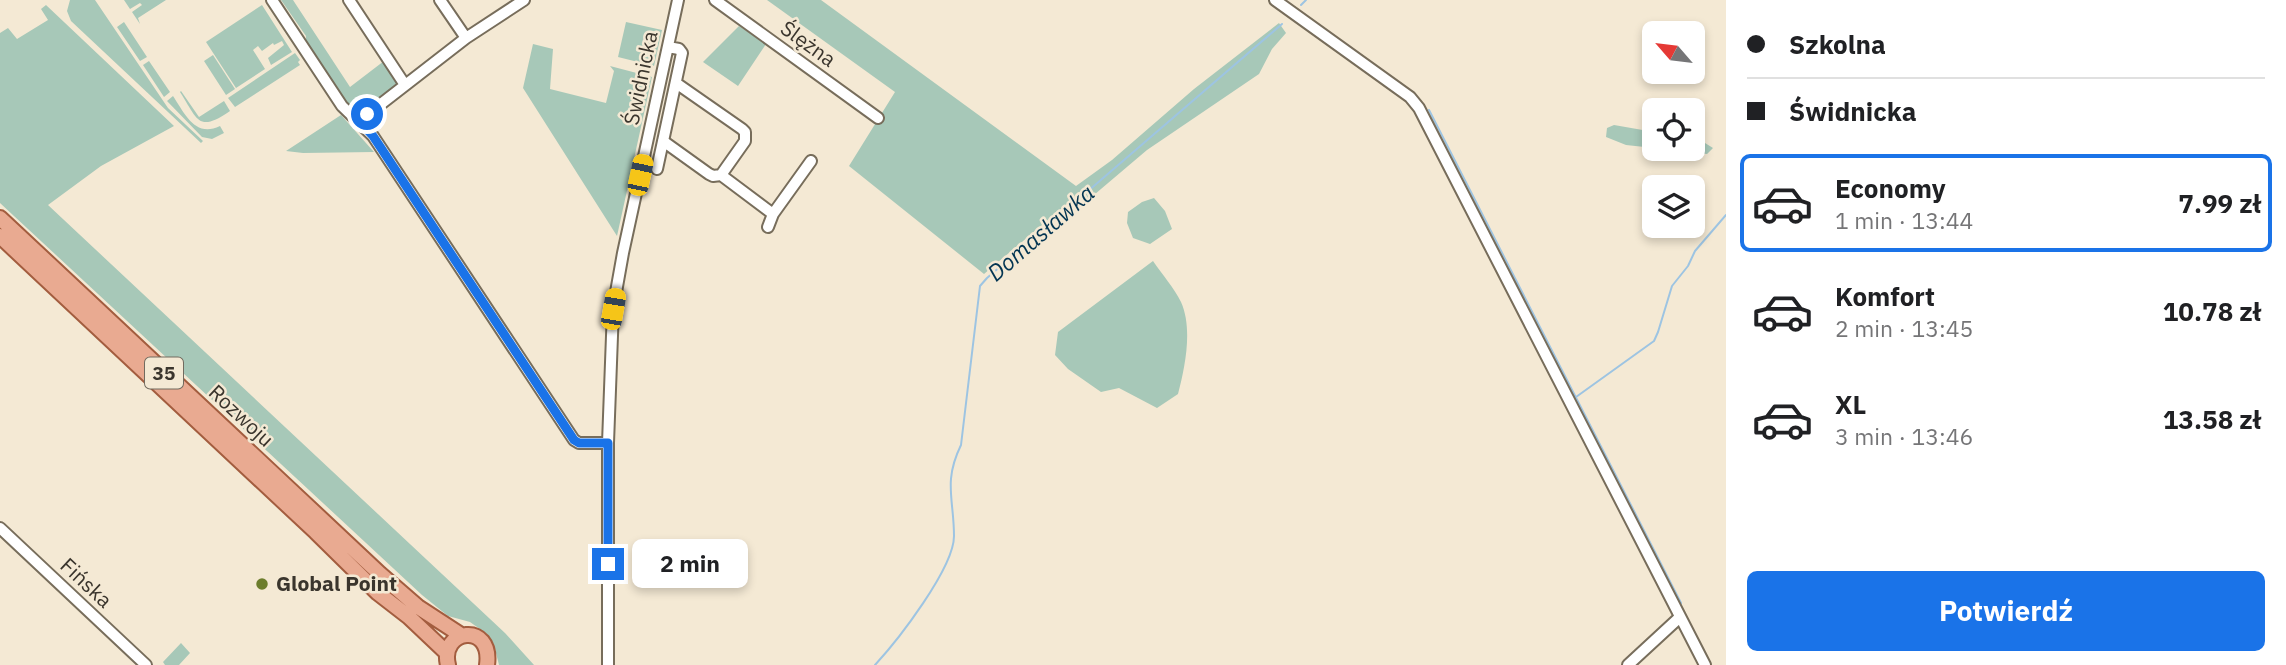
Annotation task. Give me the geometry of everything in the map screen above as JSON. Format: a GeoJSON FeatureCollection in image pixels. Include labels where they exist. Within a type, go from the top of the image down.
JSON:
{"type":"FeatureCollection","features":[{"type":"Feature","properties":{"kind":"main road","name":"Rozwoju"},"geometry":{"type":"LineString","coordinates":[[0,218],[380,574],[418,607],[461,635]]}},
{"type":"Feature","properties":{"kind":"main road","name":"Rozwoju"},"geometry":{"type":"LineString","coordinates":[[0,236],[316,532],[370,586],[409,617],[447,661]]}},
{"type":"Feature","properties":{"kind":"main road","name":"35"},"geometry":{"type":"LineString","coordinates":[[447,661],[450,645],[461,635],[473,635],[480,639],[487,650],[488,664]]}},
{"type":"Feature","properties":{"kind":"street"},"geometry":{"type":"LineString","coordinates":[[272,0],[342,106],[373,136],[574,440],[579,443],[608,443]]}},
{"type":"Feature","properties":{"kind":"street"},"geometry":{"type":"LineString","coordinates":[[349,0],[405,85]]}},
{"type":"Feature","properties":{"kind":"street"},"geometry":{"type":"LineString","coordinates":[[440,0],[466,38]]}},
{"type":"Feature","properties":{"kind":"street"},"geometry":{"type":"LineString","coordinates":[[359,121],[466,38],[524,0]]}},
{"type":"Feature","properties":{"kind":"street","name":"Świdnicka"},"geometry":{"type":"LineString","coordinates":[[608,665],[608,443],[613,309],[678,0]]}},
{"type":"Feature","properties":{"kind":"street","name":"Ślężna"},"geometry":{"type":"LineString","coordinates":[[715,0],[878,118]]}},
{"type":"Feature","properties":{"kind":"street"},"geometry":{"type":"LineString","coordinates":[[1275,0],[1410,97],[1419,108],[1705,665]]}},
{"type":"Feature","properties":{"kind":"street"},"geometry":{"type":"LineString","coordinates":[[657,169],[682,53],[679,49],[668,47]]}},
{"type":"Feature","properties":{"kind":"street"},"geometry":{"type":"LineString","coordinates":[[676,83],[745,132],[745,141],[721,175]]}},
{"type":"Feature","properties":{"kind":"street"},"geometry":{"type":"LineString","coordinates":[[663,141],[709,174],[721,175],[774,214]]}},
{"type":"Feature","properties":{"kind":"street"},"geometry":{"type":"LineString","coordinates":[[768,227],[811,161]]}},
{"type":"Feature","properties":{"kind":"street","name":"Fińska"},"geometry":{"type":"LineString","coordinates":[[0,528],[146,665]]}},
{"type":"Feature","properties":{"kind":"street"},"geometry":{"type":"LineString","coordinates":[[1628,665],[1680,617]]}},
{"type":"Feature","properties":{"kind":"green space"},"geometry":{"type":"Polygon","coordinates":[[[70,0],[95,0],[168,108],[203,141],[201,143],[71,21],[67,11],[70,0]]]}},
{"type":"Feature","properties":{"kind":"green space"},"geometry":{"type":"Polygon","coordinates":[[[124,0],[166,0],[138,18],[140,24],[132,12],[142,5],[140,3],[130,9],[124,0]]]}},
{"type":"Feature","properties":{"kind":"green space"},"geometry":{"type":"Polygon","coordinates":[[[281,0],[293,0],[350,87],[384,61],[397,81],[396,85],[365,110],[357,112],[347,103],[281,0]]]}},
{"type":"Feature","properties":{"kind":"green space"},"geometry":{"type":"Polygon","coordinates":[[[767,0],[821,0],[1076,186],[1112,160],[1194,89],[1279,23],[1286,33],[1272,49],[1259,74],[1147,150],[1088,200],[1081,192],[984,274],[849,166],[895,92],[767,0]]]}},
{"type":"Feature","properties":{"kind":"green space"},"geometry":{"type":"Polygon","coordinates":[[[46,5],[174,126],[101,166],[48,205],[505,633],[534,665],[499,665],[494,645],[487,634],[470,622],[448,616],[422,595],[0,203],[0,33],[8,28],[17,39],[48,20],[41,9],[46,5]]]}},
{"type":"Feature","properties":{"kind":"green space"},"geometry":{"type":"Polygon","coordinates":[[[262,5],[292,52],[271,65],[268,58],[284,45],[282,41],[274,45],[273,43],[262,51],[258,46],[253,50],[265,69],[236,88],[206,42],[262,5]]]}},
{"type":"Feature","properties":{"kind":"green space"},"geometry":{"type":"Polygon","coordinates":[[[124,22],[147,57],[140,61],[117,27],[124,22]]]}},
{"type":"Feature","properties":{"kind":"green space"},"geometry":{"type":"Polygon","coordinates":[[[626,22],[662,30],[654,66],[618,57],[626,22]]]}},
{"type":"Feature","properties":{"kind":"green space"},"geometry":{"type":"Polygon","coordinates":[[[739,26],[766,44],[738,86],[703,62],[739,26]]]}},
{"type":"Feature","properties":{"kind":"green space"},"geometry":{"type":"Polygon","coordinates":[[[533,44],[553,49],[550,89],[606,103],[614,71],[610,66],[652,77],[617,236],[523,88],[533,44]]]}},
{"type":"Feature","properties":{"kind":"green space"},"geometry":{"type":"Polygon","coordinates":[[[295,53],[300,65],[235,107],[228,98],[295,53]]]}},
{"type":"Feature","properties":{"kind":"green space"},"geometry":{"type":"Polygon","coordinates":[[[213,55],[235,89],[226,95],[204,61],[213,55]]]}},
{"type":"Feature","properties":{"kind":"green space"},"geometry":{"type":"Polygon","coordinates":[[[149,61],[170,92],[164,97],[143,65],[149,61]]]}},
{"type":"Feature","properties":{"kind":"green space"},"geometry":{"type":"Polygon","coordinates":[[[181,91],[199,117],[224,101],[230,111],[211,121],[200,120],[181,91]]]}},
{"type":"Feature","properties":{"kind":"green space"},"geometry":{"type":"Polygon","coordinates":[[[173,96],[197,127],[211,129],[220,126],[224,133],[212,139],[202,137],[167,101],[173,96]]]}},
{"type":"Feature","properties":{"kind":"green space"},"geometry":{"type":"Polygon","coordinates":[[[341,115],[374,152],[286,151],[341,115]]]}},
{"type":"Feature","properties":{"kind":"green space"},"geometry":{"type":"Polygon","coordinates":[[[1614,125],[1642,130],[1642,147],[1626,145],[1606,137],[1607,128],[1614,125]]]}},
{"type":"Feature","properties":{"kind":"green space"},"geometry":{"type":"Polygon","coordinates":[[[1705,143],[1713,148],[1705,154],[1705,143]]]}},
{"type":"Feature","properties":{"kind":"green space"},"geometry":{"type":"Polygon","coordinates":[[[1154,198],[1165,211],[1172,229],[1150,244],[1133,238],[1127,223],[1128,212],[1142,202],[1154,198]]]}},
{"type":"Feature","properties":{"kind":"green space"},"geometry":{"type":"Polygon","coordinates":[[[1153,261],[1181,302],[1187,324],[1185,360],[1178,394],[1157,408],[1119,388],[1101,392],[1068,369],[1055,355],[1058,332],[1153,261]]]}},
{"type":"Feature","properties":{"kind":"green space"},"geometry":{"type":"Polygon","coordinates":[[[181,643],[190,653],[179,665],[165,665],[163,662],[181,643]]]}},
{"type":"Feature","properties":{"kind":"waterway","name":"Domasławka"},"geometry":{"type":"LineString","coordinates":[[1301,5],[1306,0]]}},
{"type":"Feature","properties":{"kind":"waterway","name":"Domasławka"},"geometry":{"type":"LineString","coordinates":[[875,665],[923,603],[952,550],[952,470],[961,445],[980,286],[1282,24]]}},
{"type":"Feature","properties":{"kind":"waterway"},"geometry":{"type":"LineString","coordinates":[[1429,110],[1681,603]]}},
{"type":"Feature","properties":{"kind":"waterway"},"geometry":{"type":"LineString","coordinates":[[1576,397],[1654,341],[1672,286],[1688,266],[1695,251],[1726,215]]}},
{"type":"Feature","properties":{"kind":"place","name":"Global Point"},"geometry":{"type":"Point","coordinates":[262,584]}},
{"type":"Feature","properties":{"kind":"route"},"geometry":{"type":"LineString","coordinates":[[367,114],[359,121],[373,136],[574,440],[579,443],[608,443],[608,564]]}}]}
